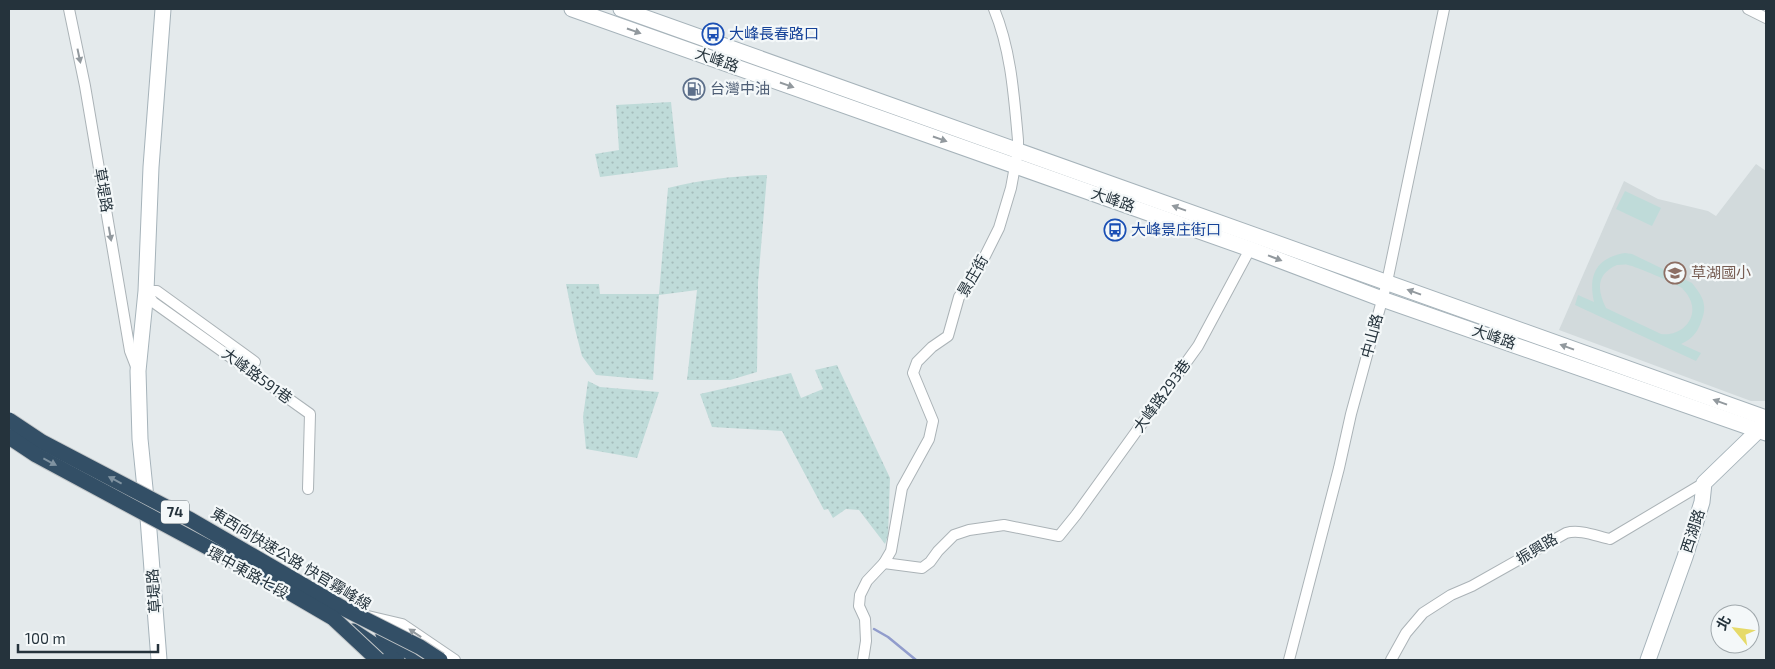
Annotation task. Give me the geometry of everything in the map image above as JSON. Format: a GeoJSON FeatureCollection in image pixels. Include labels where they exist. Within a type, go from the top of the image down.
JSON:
{"type":"FeatureCollection","features":[{"type":"Feature","properties":{"kind":"highway","name":"東西向快速公路 快官霧峰線"},"geometry":{"type":"LineString","coordinates":[[9,420],[42,442],[191,520],[337,613],[421,660]]}},
{"type":"Feature","properties":{"kind":"highway","name":"東西向快速公路 快官霧峰線"},"geometry":{"type":"LineString","coordinates":[[9,437],[36,455],[261,576],[337,613],[397,660]]}},
{"type":"Feature","properties":{"kind":"highway"},"geometry":{"type":"LineString","coordinates":[[337,613],[378,660]]}},
{"type":"Feature","properties":{"kind":"highway"},"geometry":{"type":"LineString","coordinates":[[337,613],[420,647],[440,660]]}},
{"type":"Feature","properties":{"kind":"street","name":"草堤路"},"geometry":{"type":"LineString","coordinates":[[69,9],[85,86],[130,351],[138,371]]}},
{"type":"Feature","properties":{"kind":"street","name":"草堤路"},"geometry":{"type":"LineString","coordinates":[[159,660],[140,439],[138,371],[146,291],[151,167],[163,9]]}},
{"type":"Feature","properties":{"kind":"street","name":"大峰路"},"geometry":{"type":"LineString","coordinates":[[572,9],[614,16],[1014,165],[1382,298],[1764,426]]}},
{"type":"Feature","properties":{"kind":"street","name":"大峰路"},"geometry":{"type":"LineString","coordinates":[[621,9],[1387,282],[1764,426]]}},
{"type":"Feature","properties":{"kind":"street","name":"景庄街"},"geometry":{"type":"LineString","coordinates":[[863,660],[866,641],[865,619],[859,606],[860,595],[867,580],[884,563],[891,551],[902,488],[929,439],[933,421],[913,373],[914,366],[932,348],[948,336],[959,296],[978,270],[999,228],[1011,188],[1018,140],[1008,56],[994,9]]}},
{"type":"Feature","properties":{"kind":"street","name":"中山路"},"geometry":{"type":"LineString","coordinates":[[1289,660],[1339,468],[1351,414],[1387,282],[1444,9]]}},
{"type":"Feature","properties":{"kind":"street"},"geometry":{"type":"LineString","coordinates":[[1748,9],[1766,18]]}},
{"type":"Feature","properties":{"kind":"street","name":"大峰路293巷"},"geometry":{"type":"LineString","coordinates":[[884,563],[922,568],[930,562],[954,535],[969,530],[1004,525],[1059,536],[1198,346],[1250,249]]}},
{"type":"Feature","properties":{"kind":"street"},"geometry":{"type":"LineString","coordinates":[[146,291],[157,291],[255,362]]}},
{"type":"Feature","properties":{"kind":"street","name":"大峰路591巷"},"geometry":{"type":"LineString","coordinates":[[146,291],[153,302],[310,414],[308,489]]}},
{"type":"Feature","properties":{"kind":"street"},"geometry":{"type":"LineString","coordinates":[[1704,482],[1764,426]]}},
{"type":"Feature","properties":{"kind":"street","name":"振興路"},"geometry":{"type":"LineString","coordinates":[[1391,660],[1406,632],[1423,613],[1444,599],[1472,586],[1566,532],[1584,532],[1610,539],[1704,482]]}},
{"type":"Feature","properties":{"kind":"street","name":"西湖路"},"geometry":{"type":"LineString","coordinates":[[1648,660],[1685,557],[1702,502],[1704,482]]}},
{"type":"Feature","properties":{"kind":"street","name":"環中東路七段"},"geometry":{"type":"LineString","coordinates":[[146,494],[360,613],[429,660]]}},
{"type":"Feature","properties":{"kind":"street","name":"環中東路七段"},"geometry":{"type":"LineString","coordinates":[[148,518],[260,579],[331,621],[368,660]]}},
{"type":"Feature","properties":{"kind":"street","name":"環中東路七段"},"geometry":{"type":"LineString","coordinates":[[360,613],[402,624],[455,660]]}},
{"type":"Feature","properties":{"kind":"street","name":"環中東路七段"},"geometry":{"type":"LineString","coordinates":[[344,634],[384,660]]}},
{"type":"Feature","properties":{"kind":"shaded area","name":"草湖國小"},"geometry":{"type":"Polygon","coordinates":[[[1756,164],[1766,171],[1766,401],[1751,401],[1559,330],[1624,181],[1658,199],[1708,211],[1716,216],[1756,164]]]}},
{"type":"Feature","properties":{"kind":"green space"},"geometry":{"type":"Polygon","coordinates":[[[671,102],[678,167],[600,177],[595,154],[619,150],[616,105],[671,102]]]}},
{"type":"Feature","properties":{"kind":"green space"},"geometry":{"type":"Polygon","coordinates":[[[767,175],[758,283],[757,372],[730,380],[687,380],[697,290],[659,295],[653,380],[596,375],[582,356],[566,284],[599,284],[600,294],[659,294],[668,188],[717,179],[767,175]]]}},
{"type":"Feature","properties":{"kind":"green space"},"geometry":{"type":"Polygon","coordinates":[[[1625,191],[1661,208],[1652,226],[1616,209],[1625,191]]]}},
{"type":"Feature","properties":{"kind":"green space"},"geometry":{"type":"Polygon","coordinates":[[[1632,254],[1692,283],[1696,288],[1703,301],[1703,316],[1696,332],[1691,338],[1681,344],[1701,353],[1696,361],[1575,305],[1578,295],[1594,302],[1592,284],[1596,269],[1607,259],[1615,255],[1632,254]],[[1617,265],[1605,273],[1600,283],[1601,295],[1606,308],[1661,334],[1676,332],[1688,323],[1692,310],[1691,302],[1682,288],[1639,268],[1617,265]]]}},
{"type":"Feature","properties":{"kind":"green space"},"geometry":{"type":"Polygon","coordinates":[[[837,365],[890,478],[888,536],[885,544],[859,510],[846,509],[833,518],[828,509],[824,510],[782,431],[712,427],[700,394],[791,373],[801,398],[823,389],[815,370],[837,365]]]}},
{"type":"Feature","properties":{"kind":"green space"},"geometry":{"type":"Polygon","coordinates":[[[588,381],[600,387],[659,392],[637,458],[586,449],[583,417],[588,381]]]}},
{"type":"Feature","properties":{"kind":"waterway"},"geometry":{"type":"LineString","coordinates":[[874,629],[888,637],[916,660]]}},
{"type":"Feature","properties":{"kind":"place","name":"大峰長春路口"},"geometry":{"type":"Point","coordinates":[713,34]}},
{"type":"Feature","properties":{"kind":"place","name":"台灣中油"},"geometry":{"type":"Point","coordinates":[694,89]}},
{"type":"Feature","properties":{"kind":"place","name":"大峰景庄街口"},"geometry":{"type":"Point","coordinates":[1115,230]}},
{"type":"Feature","properties":{"kind":"place","name":"草湖國小"},"geometry":{"type":"Point","coordinates":[1675,273]}}]}
